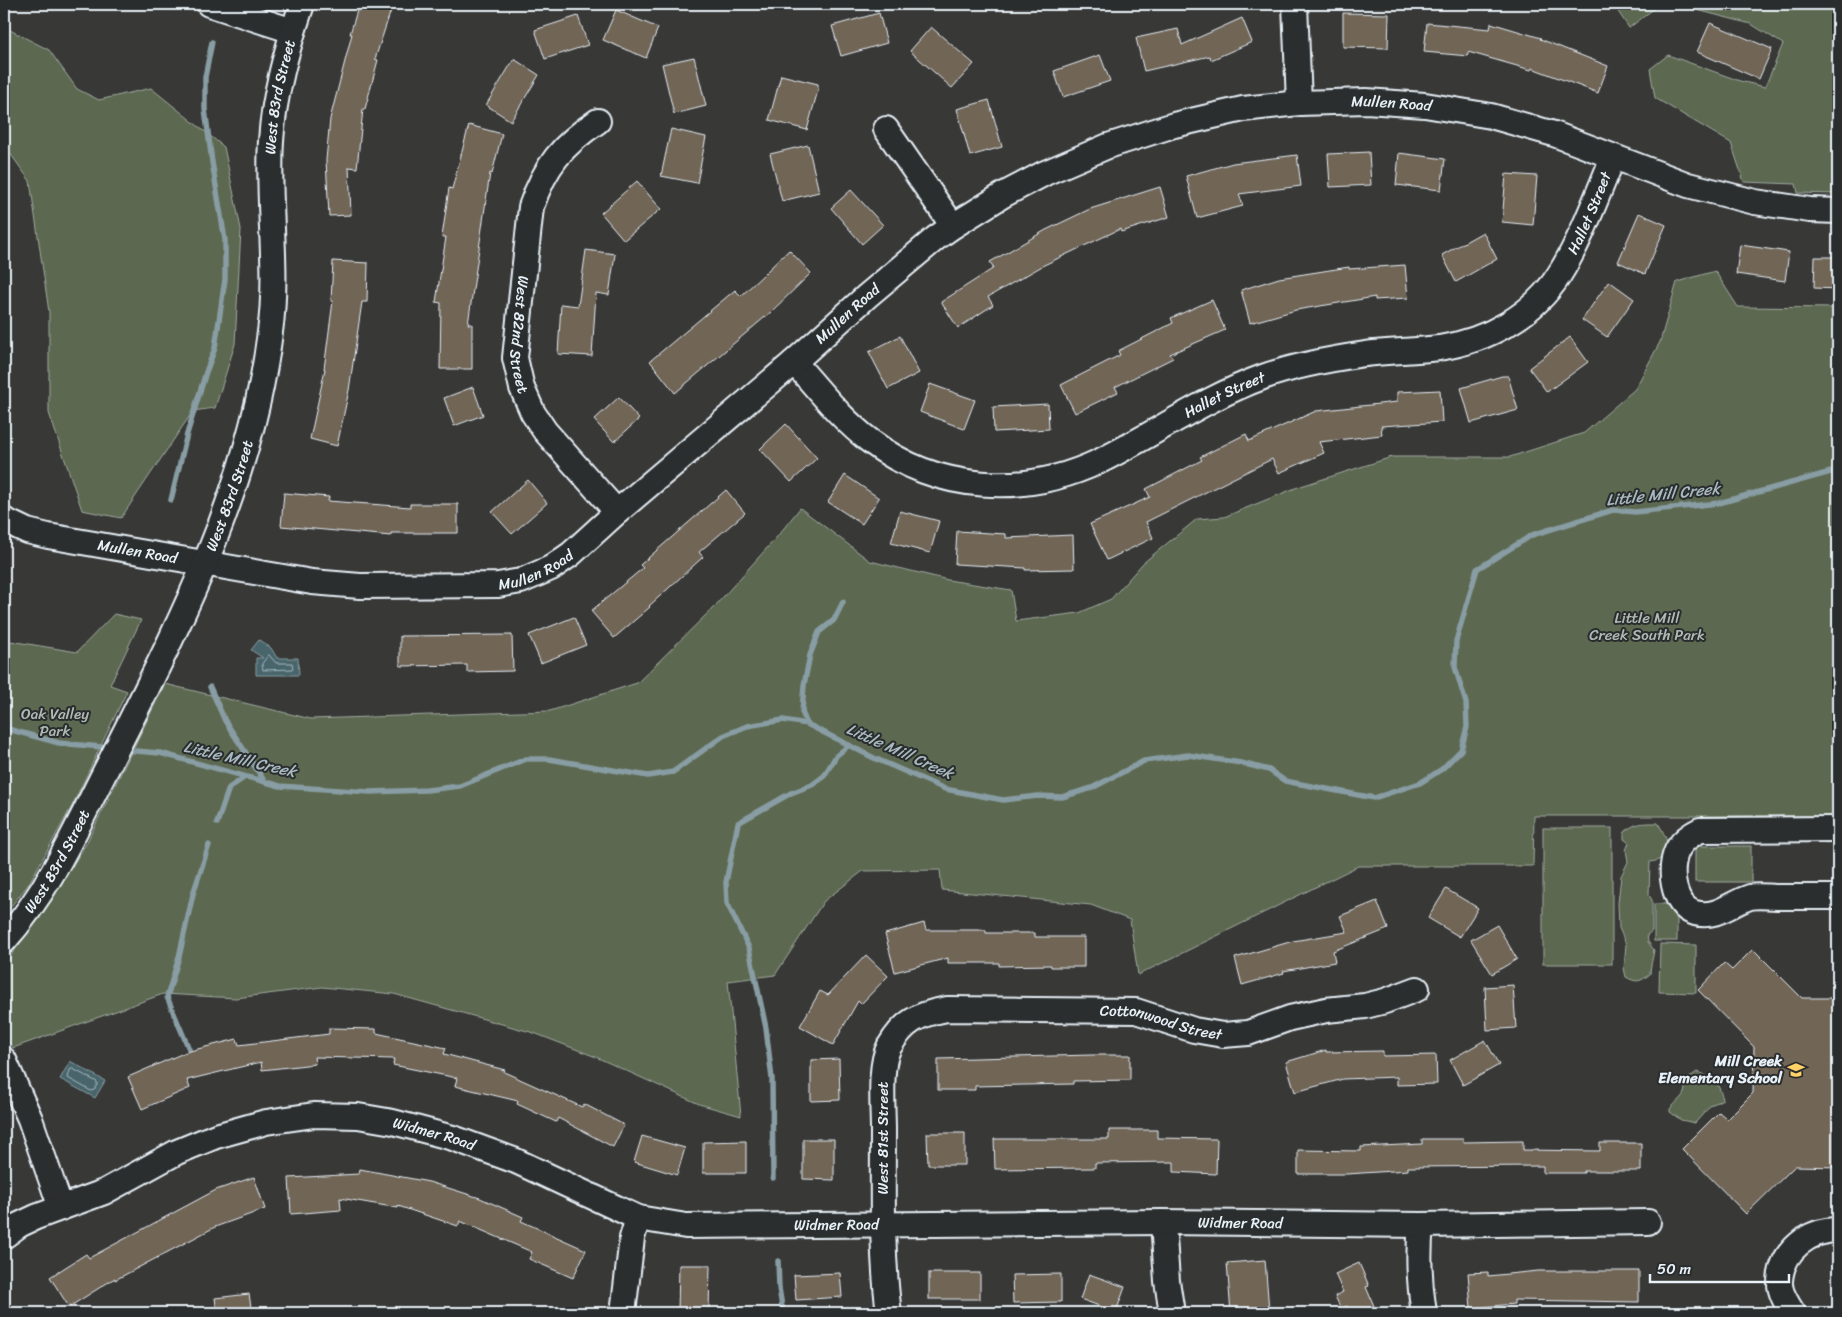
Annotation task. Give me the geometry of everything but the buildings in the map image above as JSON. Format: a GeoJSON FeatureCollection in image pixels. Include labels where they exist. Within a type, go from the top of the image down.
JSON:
{"type":"FeatureCollection","features":[{"type":"Feature","properties":{"kind":"street"},"geometry":{"type":"LineString","coordinates":[[209,4],[293,31]]}},
{"type":"Feature","properties":{"kind":"street","name":"West 83rd Street"},"geometry":{"type":"LineString","coordinates":[[4,941],[53,873],[178,625],[206,565],[244,455],[260,392],[271,331],[273,283],[271,136],[273,111],[281,73],[302,4]]}},
{"type":"Feature","properties":{"kind":"street"},"geometry":{"type":"LineString","coordinates":[[1296,4],[1299,103]]}},
{"type":"Feature","properties":{"kind":"street","name":"Mullen Road"},"geometry":{"type":"LineString","coordinates":[[4,520],[27,531],[48,536],[312,582],[360,586],[498,585],[521,581],[551,568],[571,554],[617,512],[794,362],[868,296],[936,238],[953,226],[1003,195],[1044,173],[1108,146],[1182,123],[1244,109],[1299,103],[1366,101],[1425,105],[1491,116],[1554,134],[1688,185],[1745,199],[1810,210],[1838,211]]}},
{"type":"Feature","properties":{"kind":"street","name":"West 82nd Street"},"geometry":{"type":"LineString","coordinates":[[598,121],[576,135],[557,155],[539,184],[531,207],[515,358],[522,388],[533,413],[546,431],[617,512]]}},
{"type":"Feature","properties":{"kind":"street"},"geometry":{"type":"LineString","coordinates":[[886,129],[953,226]]}},
{"type":"Feature","properties":{"kind":"street","name":"Hallet Street"},"geometry":{"type":"LineString","coordinates":[[794,362],[854,428],[869,441],[903,462],[941,477],[974,484],[1000,485],[1040,482],[1074,473],[1102,460],[1208,401],[1264,376],[1316,362],[1366,354],[1441,348],[1476,340],[1494,332],[1522,315],[1536,303],[1558,276],[1574,249],[1613,158]]}},
{"type":"Feature","properties":{"kind":"street"},"geometry":{"type":"LineString","coordinates":[[1838,829],[1700,830],[1689,836],[1678,847],[1674,863],[1675,894],[1683,906],[1695,913],[1720,912],[1752,897],[1838,897]]}},
{"type":"Feature","properties":{"kind":"street","name":"Cottonwood Street"},"geometry":{"type":"LineString","coordinates":[[902,1027],[926,1013],[947,1009],[1104,1010],[1136,1011],[1194,1030],[1223,1035],[1248,1033],[1290,1018],[1326,1010],[1365,1006],[1418,989]]}},
{"type":"Feature","properties":{"kind":"street","name":"West 81st Street"},"geometry":{"type":"LineString","coordinates":[[889,1313],[884,1280],[883,1074],[888,1049],[902,1027]]}},
{"type":"Feature","properties":{"kind":"street"},"geometry":{"type":"LineString","coordinates":[[4,1060],[30,1119],[61,1208]]}},
{"type":"Feature","properties":{"kind":"street","name":"Widmer Road"},"geometry":{"type":"LineString","coordinates":[[4,1236],[19,1225],[104,1192],[178,1152],[216,1136],[266,1122],[314,1115],[358,1116],[393,1122],[462,1141],[516,1161],[638,1218],[686,1226],[1163,1222],[1420,1225],[1648,1222]]}},
{"type":"Feature","properties":{"kind":"street"},"geometry":{"type":"LineString","coordinates":[[623,1313],[632,1238],[638,1218]]}},
{"type":"Feature","properties":{"kind":"street"},"geometry":{"type":"LineString","coordinates":[[1163,1222],[1167,1281],[1172,1313]]}},
{"type":"Feature","properties":{"kind":"street"},"geometry":{"type":"LineString","coordinates":[[1420,1225],[1420,1286],[1424,1313]]}},
{"type":"Feature","properties":{"kind":"street"},"geometry":{"type":"LineString","coordinates":[[1793,1313],[1786,1302],[1780,1282],[1784,1263],[1796,1245],[1810,1236],[1829,1230],[1838,1230]]}},
{"type":"Feature","properties":{"kind":"green space"},"geometry":{"type":"Polygon","coordinates":[[[1613,4],[1660,4],[1629,28],[1613,4]]]}},
{"type":"Feature","properties":{"kind":"green space"},"geometry":{"type":"Polygon","coordinates":[[[1674,4],[1838,4],[1838,194],[1798,193],[1796,184],[1744,182],[1731,143],[1655,98],[1650,69],[1668,55],[1740,81],[1765,87],[1783,44],[1751,24],[1674,4]]]}},
{"type":"Feature","properties":{"kind":"green space"},"geometry":{"type":"Polygon","coordinates":[[[4,27],[49,50],[77,89],[99,100],[151,88],[224,147],[241,229],[235,344],[215,408],[193,411],[121,518],[82,510],[49,413],[49,312],[30,181],[4,145],[4,27]]]}},
{"type":"Feature","properties":{"kind":"green space","name":"Little Mill Creek South Park"},"geometry":{"type":"Polygon","coordinates":[[[1715,271],[1738,307],[1838,308],[1838,816],[1534,816],[1533,866],[1358,866],[1138,975],[1130,920],[1091,905],[942,890],[940,870],[863,871],[824,901],[775,975],[728,981],[741,1116],[699,1104],[596,1057],[534,1033],[394,994],[322,987],[236,998],[163,994],[13,1048],[4,1034],[4,965],[51,901],[87,842],[165,684],[311,719],[550,711],[637,683],[715,606],[776,538],[800,508],[870,561],[948,580],[1011,590],[1016,621],[1079,613],[1111,599],[1143,563],[1197,519],[1224,517],[1298,487],[1392,457],[1510,457],[1584,433],[1635,389],[1660,342],[1677,282],[1715,271]]]}},
{"type":"Feature","properties":{"kind":"green space","name":"Oak Valley Park"},"geometry":{"type":"Polygon","coordinates":[[[114,614],[141,620],[110,685],[127,691],[72,806],[28,885],[4,915],[4,640],[77,652],[114,614]]]}},
{"type":"Feature","properties":{"kind":"green space"},"geometry":{"type":"Polygon","coordinates":[[[1658,823],[1665,835],[1668,847],[1664,857],[1650,862],[1649,895],[1652,900],[1652,931],[1647,935],[1648,942],[1654,950],[1650,974],[1636,981],[1626,977],[1624,968],[1626,944],[1619,928],[1618,903],[1621,876],[1628,862],[1626,850],[1629,843],[1624,839],[1624,833],[1635,825],[1658,823]]]}},
{"type":"Feature","properties":{"kind":"green space"},"geometry":{"type":"Polygon","coordinates":[[[1543,828],[1612,828],[1612,964],[1543,964],[1543,828]]]}},
{"type":"Feature","properties":{"kind":"green space"},"geometry":{"type":"Polygon","coordinates":[[[1695,846],[1751,846],[1751,882],[1695,882],[1695,846]]]}},
{"type":"Feature","properties":{"kind":"green space"},"geometry":{"type":"Polygon","coordinates":[[[1654,904],[1677,904],[1677,941],[1654,941],[1654,904]]]}},
{"type":"Feature","properties":{"kind":"green space"},"geometry":{"type":"Polygon","coordinates":[[[1660,944],[1696,945],[1696,993],[1659,992],[1660,944]]]}},
{"type":"Feature","properties":{"kind":"green space"},"geometry":{"type":"Polygon","coordinates":[[[1697,1072],[1708,1076],[1714,1081],[1723,1099],[1711,1105],[1695,1123],[1681,1120],[1670,1112],[1670,1109],[1683,1095],[1688,1079],[1697,1072]]]}},
{"type":"Feature","properties":{"kind":"water"},"geometry":{"type":"Polygon","coordinates":[[[259,640],[271,648],[277,658],[298,658],[299,675],[256,675],[256,658],[263,658],[251,650],[259,640]]]}},
{"type":"Feature","properties":{"kind":"water"},"geometry":{"type":"Polygon","coordinates":[[[70,1061],[105,1081],[95,1098],[60,1079],[70,1061]]]}},
{"type":"Feature","properties":{"kind":"waterway"},"geometry":{"type":"LineString","coordinates":[[171,500],[187,434],[215,348],[225,279],[225,240],[205,109],[205,77],[212,42]]}},
{"type":"Feature","properties":{"kind":"waterway","name":"Little Mill Creek"},"geometry":{"type":"LineString","coordinates":[[123,750],[160,753],[280,786],[370,792],[427,790],[460,786],[526,759],[549,759],[648,776],[673,772],[723,736],[747,726],[783,720],[807,724],[874,758],[945,789],[1003,800],[1038,796],[1062,797],[1092,788],[1144,761],[1188,755],[1241,763],[1269,770],[1285,781],[1374,798],[1420,783],[1442,769],[1461,750],[1467,727],[1466,703],[1455,667],[1456,641],[1477,569],[1532,535],[1613,510],[1635,512],[1719,503],[1838,470]]}},
{"type":"Feature","properties":{"kind":"waterway"},"geometry":{"type":"LineString","coordinates":[[807,724],[802,712],[804,685],[810,655],[819,632],[834,620],[843,602]]}},
{"type":"Feature","properties":{"kind":"waterway"},"geometry":{"type":"LineString","coordinates":[[210,687],[225,721],[265,782]]}},
{"type":"Feature","properties":{"kind":"waterway","name":"Little Mill Creek"},"geometry":{"type":"LineString","coordinates":[[4,728],[59,743],[112,748]]}},
{"type":"Feature","properties":{"kind":"waterway"},"geometry":{"type":"LineString","coordinates":[[773,1178],[772,1079],[766,1028],[749,948],[727,903],[726,882],[738,823],[791,793],[812,785],[824,776],[836,756],[849,745]]}},
{"type":"Feature","properties":{"kind":"waterway"},"geometry":{"type":"LineString","coordinates":[[217,823],[229,788],[245,777]]}},
{"type":"Feature","properties":{"kind":"waterway"},"geometry":{"type":"LineString","coordinates":[[189,1049],[167,997],[179,957],[193,894],[209,845]]}},
{"type":"Feature","properties":{"kind":"waterway"},"geometry":{"type":"LineString","coordinates":[[778,1261],[779,1288],[783,1313]]}},
{"type":"Feature","properties":{"kind":"place","name":"Mill Creek Elementary School"},"geometry":{"type":"Point","coordinates":[1796,1070]}}]}
